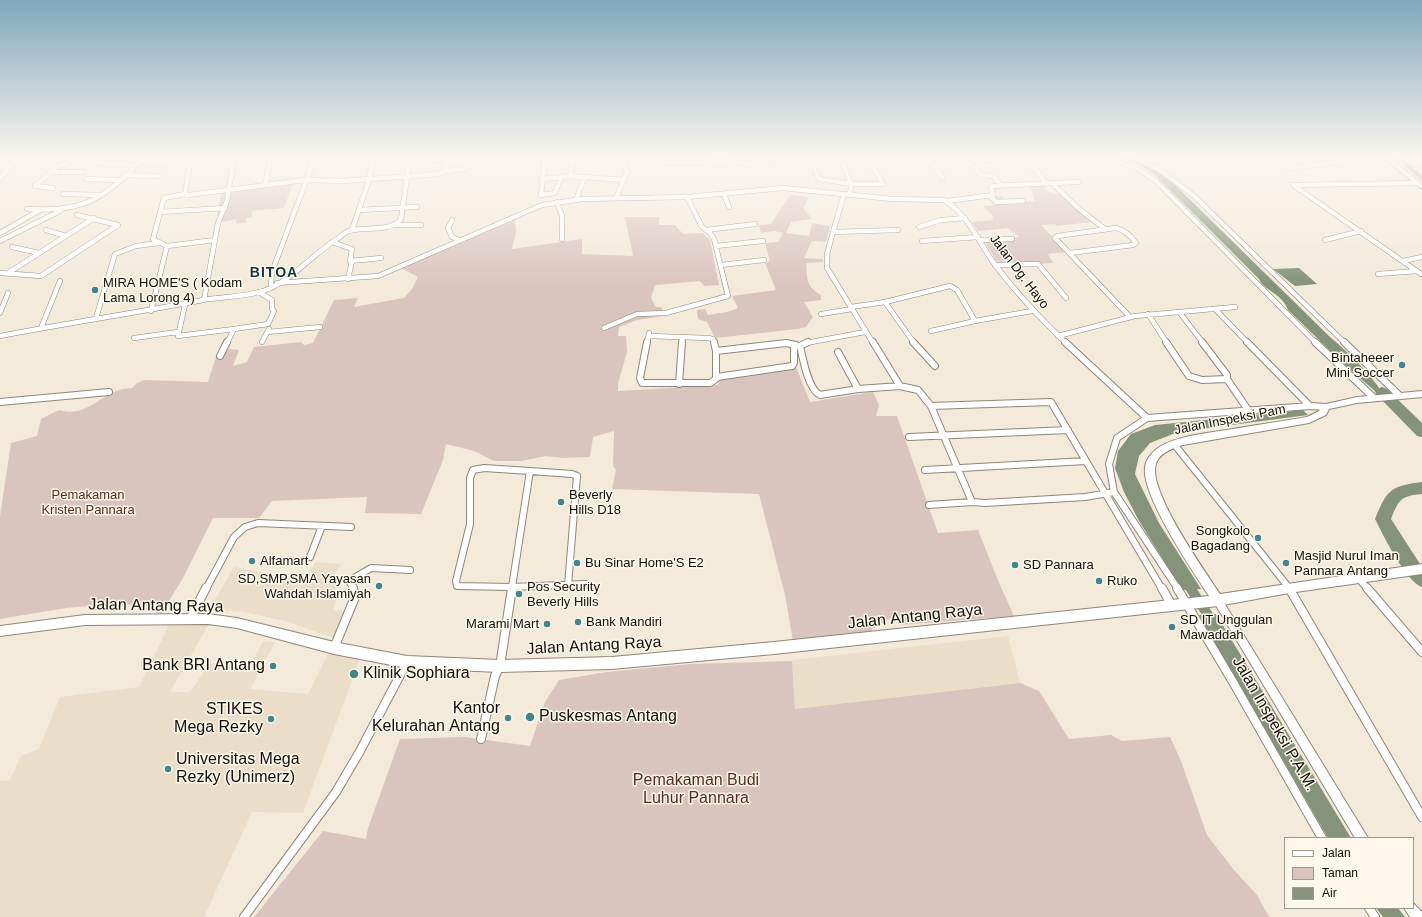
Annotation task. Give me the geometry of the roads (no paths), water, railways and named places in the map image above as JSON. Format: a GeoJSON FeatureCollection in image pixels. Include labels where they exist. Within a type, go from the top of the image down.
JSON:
{"type":"FeatureCollection","features":[{"type":"Feature","properties":{"kind":"main road","name":"Jalan Inspeksi Pam"},"geometry":{"type":"LineString","coordinates":[[1218,601],[1162,508],[1150,477],[1149,468],[1158,452],[1174,444],[1216,434],[1308,420],[1323,414],[1326,407],[1345,402],[1422,394]]}},
{"type":"Feature","properties":{"kind":"main road","name":"Jalan Antang Raya"},"geometry":{"type":"LineString","coordinates":[[0,630],[85,620],[208,619],[237,623],[334,648],[407,662],[500,666],[620,662],[1218,601],[1289,588],[1422,569]]}},
{"type":"Feature","properties":{"kind":"street"},"geometry":{"type":"LineString","coordinates":[[27,209],[41,210],[65,208],[87,203],[93,200]]}},
{"type":"Feature","properties":{"kind":"street"},"geometry":{"type":"LineString","coordinates":[[163,200],[153,239],[167,246],[215,240]]}},
{"type":"Feature","properties":{"kind":"street"},"geometry":{"type":"LineString","coordinates":[[204,300],[218,223],[225,208],[226,200]]}},
{"type":"Feature","properties":{"kind":"street"},"geometry":{"type":"LineString","coordinates":[[271,286],[272,272],[298,200]]}},
{"type":"Feature","properties":{"kind":"street"},"geometry":{"type":"LineString","coordinates":[[352,230],[362,200]]}},
{"type":"Feature","properties":{"kind":"street"},"geometry":{"type":"LineString","coordinates":[[394,225],[400,219],[404,200]]}},
{"type":"Feature","properties":{"kind":"street"},"geometry":{"type":"LineString","coordinates":[[277,283],[348,279],[384,274],[421,256],[542,205],[580,200]]}},
{"type":"Feature","properties":{"kind":"street"},"geometry":{"type":"LineString","coordinates":[[604,328],[637,314],[666,314],[728,296],[713,235],[702,227],[699,218],[689,200]]}},
{"type":"Feature","properties":{"kind":"street"},"geometry":{"type":"LineString","coordinates":[[726,200],[729,207]]}},
{"type":"Feature","properties":{"kind":"street"},"geometry":{"type":"LineString","coordinates":[[842,200],[827,254],[827,268],[865,332],[900,386]]}},
{"type":"Feature","properties":{"kind":"street"},"geometry":{"type":"LineString","coordinates":[[927,200],[947,201],[957,200]]}},
{"type":"Feature","properties":{"kind":"street"},"geometry":{"type":"LineString","coordinates":[[994,200],[996,202],[1023,201]]}},
{"type":"Feature","properties":{"kind":"street"},"geometry":{"type":"LineString","coordinates":[[1069,200],[1105,229]]}},
{"type":"Feature","properties":{"kind":"street"},"geometry":{"type":"LineString","coordinates":[[1174,200],[1324,351],[1374,398]]}},
{"type":"Feature","properties":{"kind":"street"},"geometry":{"type":"LineString","coordinates":[[1198,200],[1400,396]]}},
{"type":"Feature","properties":{"kind":"street"},"geometry":{"type":"LineString","coordinates":[[1315,200],[1419,272],[1378,274]]}},
{"type":"Feature","properties":{"kind":"street","name":"Jalan Dg. Hayo"},"geometry":{"type":"LineString","coordinates":[[947,201],[965,218],[995,265],[1032,311],[1147,418]]}},
{"type":"Feature","properties":{"kind":"street"},"geometry":{"type":"LineString","coordinates":[[556,202],[562,216],[562,239]]}},
{"type":"Feature","properties":{"kind":"street"},"geometry":{"type":"LineString","coordinates":[[359,210],[417,207]]}},
{"type":"Feature","properties":{"kind":"street"},"geometry":{"type":"LineString","coordinates":[[0,241],[65,208]]}},
{"type":"Feature","properties":{"kind":"street"},"geometry":{"type":"LineString","coordinates":[[160,212],[225,208]]}},
{"type":"Feature","properties":{"kind":"street"},"geometry":{"type":"LineString","coordinates":[[0,233],[41,210]]}},
{"type":"Feature","properties":{"kind":"street"},"geometry":{"type":"LineString","coordinates":[[0,273],[41,276],[118,225],[77,215]]}},
{"type":"Feature","properties":{"kind":"street"},"geometry":{"type":"LineString","coordinates":[[8,274],[94,218]]}},
{"type":"Feature","properties":{"kind":"street"},"geometry":{"type":"LineString","coordinates":[[919,227],[941,220],[965,218]]}},
{"type":"Feature","properties":{"kind":"street"},"geometry":{"type":"LineString","coordinates":[[452,220],[448,228],[452,237],[460,240]]}},
{"type":"Feature","properties":{"kind":"street"},"geometry":{"type":"LineString","coordinates":[[706,230],[755,224]]}},
{"type":"Feature","properties":{"kind":"street"},"geometry":{"type":"LineString","coordinates":[[0,336],[96,318],[151,311],[204,300],[259,292],[291,275],[346,232],[394,225],[421,225]]}},
{"type":"Feature","properties":{"kind":"street"},"geometry":{"type":"LineString","coordinates":[[1070,253],[1136,243],[1120,228],[1056,237],[1056,240],[1130,317]]}},
{"type":"Feature","properties":{"kind":"street"},"geometry":{"type":"LineString","coordinates":[[46,230],[66,236]]}},
{"type":"Feature","properties":{"kind":"street"},"geometry":{"type":"LineString","coordinates":[[833,232],[898,230]]}},
{"type":"Feature","properties":{"kind":"street"},"geometry":{"type":"LineString","coordinates":[[1324,240],[1361,231]]}},
{"type":"Feature","properties":{"kind":"street"},"geometry":{"type":"LineString","coordinates":[[922,241],[1012,239]]}},
{"type":"Feature","properties":{"kind":"street"},"geometry":{"type":"LineString","coordinates":[[716,246],[763,241]]}},
{"type":"Feature","properties":{"kind":"street"},"geometry":{"type":"LineString","coordinates":[[332,242],[352,249],[349,260],[352,261],[348,279]]}},
{"type":"Feature","properties":{"kind":"street"},"geometry":{"type":"LineString","coordinates":[[96,318],[115,254],[136,246],[160,243]]}},
{"type":"Feature","properties":{"kind":"street"},"geometry":{"type":"LineString","coordinates":[[151,311],[167,246]]}},
{"type":"Feature","properties":{"kind":"street"},"geometry":{"type":"LineString","coordinates":[[12,247],[39,253]]}},
{"type":"Feature","properties":{"kind":"street"},"geometry":{"type":"LineString","coordinates":[[1403,261],[1422,257]]}},
{"type":"Feature","properties":{"kind":"street"},"geometry":{"type":"LineString","coordinates":[[352,261],[381,258]]}},
{"type":"Feature","properties":{"kind":"street"},"geometry":{"type":"LineString","coordinates":[[721,265],[764,260]]}},
{"type":"Feature","properties":{"kind":"street"},"geometry":{"type":"LineString","coordinates":[[995,265],[1038,264],[1066,298]]}},
{"type":"Feature","properties":{"kind":"street"},"geometry":{"type":"LineString","coordinates":[[41,328],[60,281]]}},
{"type":"Feature","properties":{"kind":"street"},"geometry":{"type":"LineString","coordinates":[[821,314],[885,302],[946,286],[953,286],[957,290],[975,321]]}},
{"type":"Feature","properties":{"kind":"street"},"geometry":{"type":"LineString","coordinates":[[259,292],[272,300],[273,316],[268,324],[268,332],[262,342]]}},
{"type":"Feature","properties":{"kind":"street"},"geometry":{"type":"LineString","coordinates":[[0,313],[8,293]]}},
{"type":"Feature","properties":{"kind":"street"},"geometry":{"type":"LineString","coordinates":[[885,302],[917,347],[935,366]]}},
{"type":"Feature","properties":{"kind":"street"},"geometry":{"type":"LineString","coordinates":[[185,305],[178,336],[234,328],[264,326],[268,324]]}},
{"type":"Feature","properties":{"kind":"street"},"geometry":{"type":"LineString","coordinates":[[1058,336],[1102,322],[1148,314],[1180,313],[1235,307]]}},
{"type":"Feature","properties":{"kind":"street"},"geometry":{"type":"LineString","coordinates":[[1216,310],[1310,406]]}},
{"type":"Feature","properties":{"kind":"street"},"geometry":{"type":"LineString","coordinates":[[931,331],[975,321],[1032,311]]}},
{"type":"Feature","properties":{"kind":"street"},"geometry":{"type":"LineString","coordinates":[[1180,313],[1227,375],[1227,378],[1248,410]]}},
{"type":"Feature","properties":{"kind":"street"},"geometry":{"type":"LineString","coordinates":[[1148,314],[1189,376],[1197,379],[1227,378]]}},
{"type":"Feature","properties":{"kind":"street"},"geometry":{"type":"LineString","coordinates":[[268,332],[320,327]]}},
{"type":"Feature","properties":{"kind":"street"},"geometry":{"type":"LineString","coordinates":[[220,356],[234,328]]}},
{"type":"Feature","properties":{"kind":"street"},"geometry":{"type":"LineString","coordinates":[[134,338],[178,332]]}},
{"type":"Feature","properties":{"kind":"street"},"geometry":{"type":"LineString","coordinates":[[716,351],[786,344],[800,346],[809,341],[865,332]]}},
{"type":"Feature","properties":{"kind":"street"},"geometry":{"type":"LineString","coordinates":[[649,335],[682,338],[711,338],[715,342],[716,380],[710,383],[679,384],[644,384],[641,382],[649,335]]}},
{"type":"Feature","properties":{"kind":"street"},"geometry":{"type":"LineString","coordinates":[[679,384],[682,338]]}},
{"type":"Feature","properties":{"kind":"street"},"geometry":{"type":"LineString","coordinates":[[717,377],[792,366],[794,363],[794,344]]}},
{"type":"Feature","properties":{"kind":"street"},"geometry":{"type":"LineString","coordinates":[[800,346],[805,369],[816,393],[823,395],[858,389],[900,386],[918,390],[931,406],[972,502]]}},
{"type":"Feature","properties":{"kind":"street"},"geometry":{"type":"LineString","coordinates":[[838,352],[858,389]]}},
{"type":"Feature","properties":{"kind":"street"},"geometry":{"type":"LineString","coordinates":[[0,402],[109,392]]}},
{"type":"Feature","properties":{"kind":"street"},"geometry":{"type":"LineString","coordinates":[[931,406],[1048,401],[1054,405],[1172,606]]}},
{"type":"Feature","properties":{"kind":"street"},"geometry":{"type":"LineString","coordinates":[[1189,604],[1114,492],[1109,464],[1117,438],[1147,418],[1310,406],[1326,407]]}},
{"type":"Feature","properties":{"kind":"street"},"geometry":{"type":"LineString","coordinates":[[909,437],[943,437],[1068,430]]}},
{"type":"Feature","properties":{"kind":"street"},"geometry":{"type":"LineString","coordinates":[[1174,444],[1289,588],[1422,817]]}},
{"type":"Feature","properties":{"kind":"street"},"geometry":{"type":"LineString","coordinates":[[925,470],[1086,461]]}},
{"type":"Feature","properties":{"kind":"street"},"geometry":{"type":"LineString","coordinates":[[568,585],[577,476],[572,474],[530,471],[478,468],[473,470],[470,478],[470,524],[456,585],[462,587],[513,588],[568,585],[585,584]]}},
{"type":"Feature","properties":{"kind":"street"},"geometry":{"type":"LineString","coordinates":[[481,739],[495,676],[500,666],[530,471]]}},
{"type":"Feature","properties":{"kind":"street"},"geometry":{"type":"LineString","coordinates":[[929,505],[1085,497],[1114,492]]}},
{"type":"Feature","properties":{"kind":"street"},"geometry":{"type":"LineString","coordinates":[[190,619],[230,544],[245,527],[258,523],[351,527]]}},
{"type":"Feature","properties":{"kind":"street"},"geometry":{"type":"LineString","coordinates":[[310,557],[322,526]]}},
{"type":"Feature","properties":{"kind":"street"},"geometry":{"type":"LineString","coordinates":[[334,648],[355,597],[355,592],[349,581],[371,568],[410,570]]}},
{"type":"Feature","properties":{"kind":"street"},"geometry":{"type":"LineString","coordinates":[[1358,578],[1422,652]]}},
{"type":"Feature","properties":{"kind":"street"},"geometry":{"type":"LineString","coordinates":[[1218,601],[1361,837]]}},
{"type":"Feature","properties":{"kind":"street","name":"Jalan Inspeksi P.A.M."},"geometry":{"type":"LineString","coordinates":[[1189,604],[1321,837]]}},
{"type":"Feature","properties":{"kind":"street"},"geometry":{"type":"LineString","coordinates":[[244,917],[336,792],[360,751],[407,662]]}},
{"type":"Feature","properties":{"kind":"street"},"geometry":{"type":"LineString","coordinates":[[1411,909],[1418,917]]}},
{"type":"Feature","properties":{"kind":"water"},"geometry":{"type":"Polygon","coordinates":[[[1180,200],[1190,200],[1358,363],[1382,392],[1377,393],[1344,364],[1288,310],[1282,300],[1261,283],[1259,279],[1180,200]]]}},
{"type":"Feature","properties":{"kind":"water"},"geometry":{"type":"Polygon","coordinates":[[[1299,268],[1317,284],[1295,286],[1273,269],[1299,268]]]}},
{"type":"Feature","properties":{"kind":"water"},"geometry":{"type":"Polygon","coordinates":[[[1303,410],[1308,415],[1178,432],[1150,443],[1139,456],[1135,474],[1159,523],[1201,589],[1182,590],[1139,521],[1124,492],[1115,468],[1118,451],[1131,434],[1155,425],[1303,410]]]}},
{"type":"Feature","properties":{"kind":"water"},"geometry":{"type":"Polygon","coordinates":[[[1216,614],[1350,837],[1327,837],[1199,615],[1216,614]]]}},
{"type":"Feature","properties":{"kind":"water"},"geometry":{"type":"Polygon","coordinates":[[[1377,909],[1399,909],[1405,917],[1383,917],[1377,909]]]}},
{"type":"Feature","properties":{"kind":"waterway"},"geometry":{"type":"LineString","coordinates":[[1382,392],[1422,432]]}},
{"type":"Feature","properties":{"kind":"waterway"},"geometry":{"type":"LineString","coordinates":[[1422,488],[1405,490],[1395,495],[1389,504],[1383,519],[1410,564],[1422,580]]}},
{"type":"Feature","properties":{"kind":"waterway"},"geometry":{"type":"LineString","coordinates":[[1185,580],[1214,624]]}},
{"type":"Feature","properties":{"kind":"place","name":"MIRA HOME'S ( Kodam Lama Lorong 4)"},"geometry":{"type":"Point","coordinates":[95,290]}},
{"type":"Feature","properties":{"kind":"place","name":"Bintaheeer Mini Soccer"},"geometry":{"type":"Point","coordinates":[1402,365]}},
{"type":"Feature","properties":{"kind":"place","name":"Beverly Hills D18"},"geometry":{"type":"Point","coordinates":[561,502]}},
{"type":"Feature","properties":{"kind":"place","name":"Songkolo Bagadang"},"geometry":{"type":"Point","coordinates":[1258,538]}},
{"type":"Feature","properties":{"kind":"place","name":"Alfamart"},"geometry":{"type":"Point","coordinates":[252,561]}},
{"type":"Feature","properties":{"kind":"place","name":"Bu Sinar Home'S E2"},"geometry":{"type":"Point","coordinates":[577,563]}},
{"type":"Feature","properties":{"kind":"place","name":"Masjid Nurul Iman Pannara Antang"},"geometry":{"type":"Point","coordinates":[1286,563]}},
{"type":"Feature","properties":{"kind":"place","name":"SD Pannara"},"geometry":{"type":"Point","coordinates":[1015,565]}},
{"type":"Feature","properties":{"kind":"place","name":"Ruko"},"geometry":{"type":"Point","coordinates":[1099,581]}},
{"type":"Feature","properties":{"kind":"place","name":"SD,SMP,SMA Yayasan Wahdah Islamiyah"},"geometry":{"type":"Point","coordinates":[379,586]}},
{"type":"Feature","properties":{"kind":"place","name":"Pos Security Beverly Hills"},"geometry":{"type":"Point","coordinates":[519,594]}},
{"type":"Feature","properties":{"kind":"place","name":"Bank Mandiri"},"geometry":{"type":"Point","coordinates":[578,622]}},
{"type":"Feature","properties":{"kind":"place","name":"Marami Mart"},"geometry":{"type":"Point","coordinates":[547,624]}},
{"type":"Feature","properties":{"kind":"place","name":"SD IT Unggulan Mawaddah"},"geometry":{"type":"Point","coordinates":[1172,627]}},
{"type":"Feature","properties":{"kind":"place","name":"Bank BRI Antang"},"geometry":{"type":"Point","coordinates":[273,666]}},
{"type":"Feature","properties":{"kind":"place","name":"Klinik Sophiara"},"geometry":{"type":"Point","coordinates":[354,674]}},
{"type":"Feature","properties":{"kind":"place","name":"Puskesmas Antang"},"geometry":{"type":"Point","coordinates":[530,717]}},
{"type":"Feature","properties":{"kind":"place","name":"Kantor Kelurahan Antang"},"geometry":{"type":"Point","coordinates":[508,718]}},
{"type":"Feature","properties":{"kind":"place","name":"STIKES Mega Rezky"},"geometry":{"type":"Point","coordinates":[271,719]}},
{"type":"Feature","properties":{"kind":"place","name":"Universitas Mega Rezky (Unimerz)"},"geometry":{"type":"Point","coordinates":[168,769]}},
{"type":"Feature","properties":{"kind":"district","name":"BITOA"},"geometry":{"type":"Point","coordinates":[274,273]}},
{"type":"Feature","properties":{"kind":"park label","name":"Pemakaman Kristen Pannara"},"geometry":{"type":"Point","coordinates":[88,502]}},
{"type":"Feature","properties":{"kind":"park label","name":"Pemakaman Budi Luhur Pannara"},"geometry":{"type":"Point","coordinates":[696,790]}}]}
